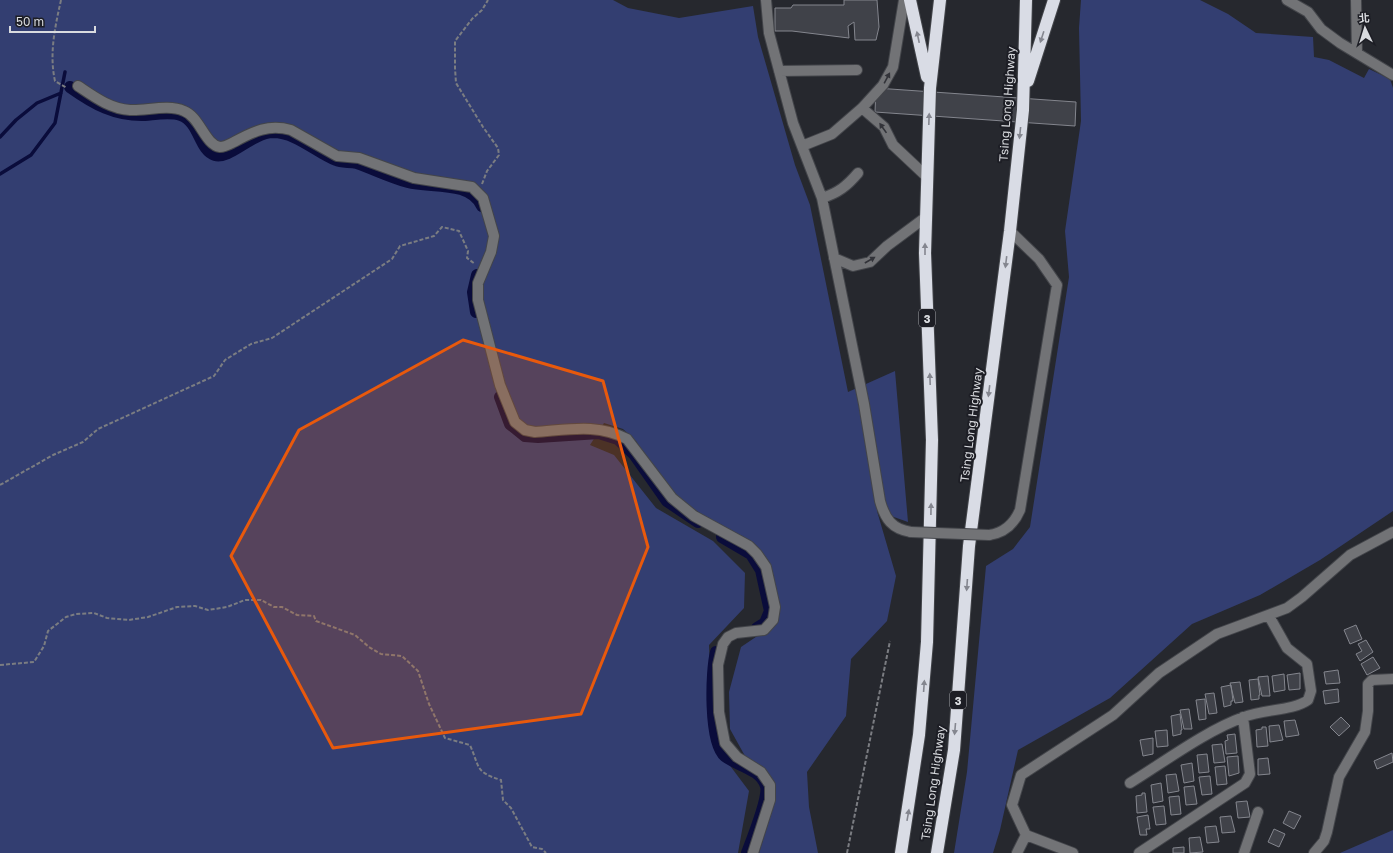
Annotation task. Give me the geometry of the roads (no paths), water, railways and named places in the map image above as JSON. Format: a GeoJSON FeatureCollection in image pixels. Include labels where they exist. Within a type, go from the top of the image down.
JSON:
{"type":"FeatureCollection","features":[{"type":"Feature","properties":{"kind":"highway"},"geometry":{"type":"LineString","coordinates":[[910,0],[930,88]]}},
{"type":"Feature","properties":{"kind":"highway","name":"Tsing Long Highway"},"geometry":{"type":"LineString","coordinates":[[901,853],[919,735],[927,642],[932,440],[925,252],[930,88],[940,0]]}},
{"type":"Feature","properties":{"kind":"highway","name":"Tsing Long Highway"},"geometry":{"type":"LineString","coordinates":[[937,853],[954,750],[969,546],[1010,231],[1024,94],[1026,0]]}},
{"type":"Feature","properties":{"kind":"highway"},"geometry":{"type":"LineString","coordinates":[[1024,94],[1054,0]]}},
{"type":"Feature","properties":{"kind":"street"},"geometry":{"type":"LineString","coordinates":[[766,0],[769,33],[778,70],[793,123],[822,198],[864,404],[880,502],[884,514],[892,524],[901,530],[911,532],[989,535],[1000,533],[1009,526],[1020,510],[1057,285],[1039,259],[1010,231]]}},
{"type":"Feature","properties":{"kind":"street"},"geometry":{"type":"LineString","coordinates":[[802,146],[832,134],[862,108],[884,85],[893,67],[904,0]]}},
{"type":"Feature","properties":{"kind":"street"},"geometry":{"type":"LineString","coordinates":[[1287,0],[1308,12],[1321,29],[1393,75]]}},
{"type":"Feature","properties":{"kind":"street"},"geometry":{"type":"LineString","coordinates":[[1356,0],[1357,53]]}},
{"type":"Feature","properties":{"kind":"street"},"geometry":{"type":"LineString","coordinates":[[778,70],[857,70]]}},
{"type":"Feature","properties":{"kind":"street"},"geometry":{"type":"LineString","coordinates":[[73,87],[115,108],[129,110],[172,109],[186,112],[193,117],[215,146],[221,147],[256,130],[267,127],[284,128],[291,130],[337,156],[358,158],[414,178],[472,187],[486,205],[494,236],[491,252],[478,283],[478,300],[500,385],[515,422],[525,430],[535,432],[597,429],[612,432],[627,439],[672,498],[694,516],[749,546],[762,560],[766,567],[775,607],[773,620],[764,630],[736,633],[728,637],[723,644],[718,665],[718,712],[725,743],[737,757],[761,772],[770,785],[770,800],[753,853]]}},
{"type":"Feature","properties":{"kind":"street"},"geometry":{"type":"LineString","coordinates":[[862,108],[884,127],[893,145],[927,177]]}},
{"type":"Feature","properties":{"kind":"street"},"geometry":{"type":"LineString","coordinates":[[822,198],[847,186],[858,173]]}},
{"type":"Feature","properties":{"kind":"street"},"geometry":{"type":"LineString","coordinates":[[834,258],[853,266],[870,262],[887,246],[926,217]]}},
{"type":"Feature","properties":{"kind":"street"},"geometry":{"type":"LineString","coordinates":[[1073,853],[1026,835],[1012,805],[1021,775],[1113,715],[1160,673],[1217,634],[1288,608],[1302,598],[1350,555],[1393,532]]}},
{"type":"Feature","properties":{"kind":"street"},"geometry":{"type":"LineString","coordinates":[[1130,783],[1216,730],[1243,717],[1265,710],[1304,703],[1311,696],[1307,664],[1287,648],[1269,616]]}},
{"type":"Feature","properties":{"kind":"street"},"geometry":{"type":"LineString","coordinates":[[1314,853],[1324,841],[1327,832],[1339,777],[1365,732],[1368,711],[1368,684],[1372,680],[1393,678]]}},
{"type":"Feature","properties":{"kind":"street"},"geometry":{"type":"LineString","coordinates":[[1139,853],[1241,786],[1248,779],[1249,770],[1243,717]]}},
{"type":"Feature","properties":{"kind":"street"},"geometry":{"type":"LineString","coordinates":[[1244,853],[1258,812]]}},
{"type":"Feature","properties":{"kind":"street"},"geometry":{"type":"LineString","coordinates":[[1017,853],[1026,835]]}},
{"type":"Feature","properties":{"kind":"waterway"},"geometry":{"type":"LineString","coordinates":[[0,174],[31,155],[55,123],[65,72]]}},
{"type":"Feature","properties":{"kind":"waterway"},"geometry":{"type":"LineString","coordinates":[[70,87],[96,104],[114,111],[134,115],[168,113],[181,115],[192,124],[206,148],[215,155],[221,155],[234,150],[265,133],[281,133],[290,135],[338,161],[357,163],[408,182],[449,186],[469,192],[482,206]]}},
{"type":"Feature","properties":{"kind":"waterway"},"geometry":{"type":"LineString","coordinates":[[0,137],[16,120],[37,103],[61,93]]}},
{"type":"Feature","properties":{"kind":"waterway"},"geometry":{"type":"LineString","coordinates":[[476,312],[473,292],[477,275]]}},
{"type":"Feature","properties":{"kind":"waterway"},"geometry":{"type":"LineString","coordinates":[[500,397],[510,424],[525,436],[538,437],[599,433],[618,439],[634,454],[667,501],[698,522]]}},
{"type":"Feature","properties":{"kind":"waterway"},"geometry":{"type":"LineString","coordinates":[[722,537],[751,554],[761,570],[770,611],[765,623],[757,628]]}},
{"type":"Feature","properties":{"kind":"waterway"},"geometry":{"type":"LineString","coordinates":[[716,652],[712,690],[716,737],[720,749],[725,756],[759,775],[766,786],[763,809],[747,853]]}}]}
